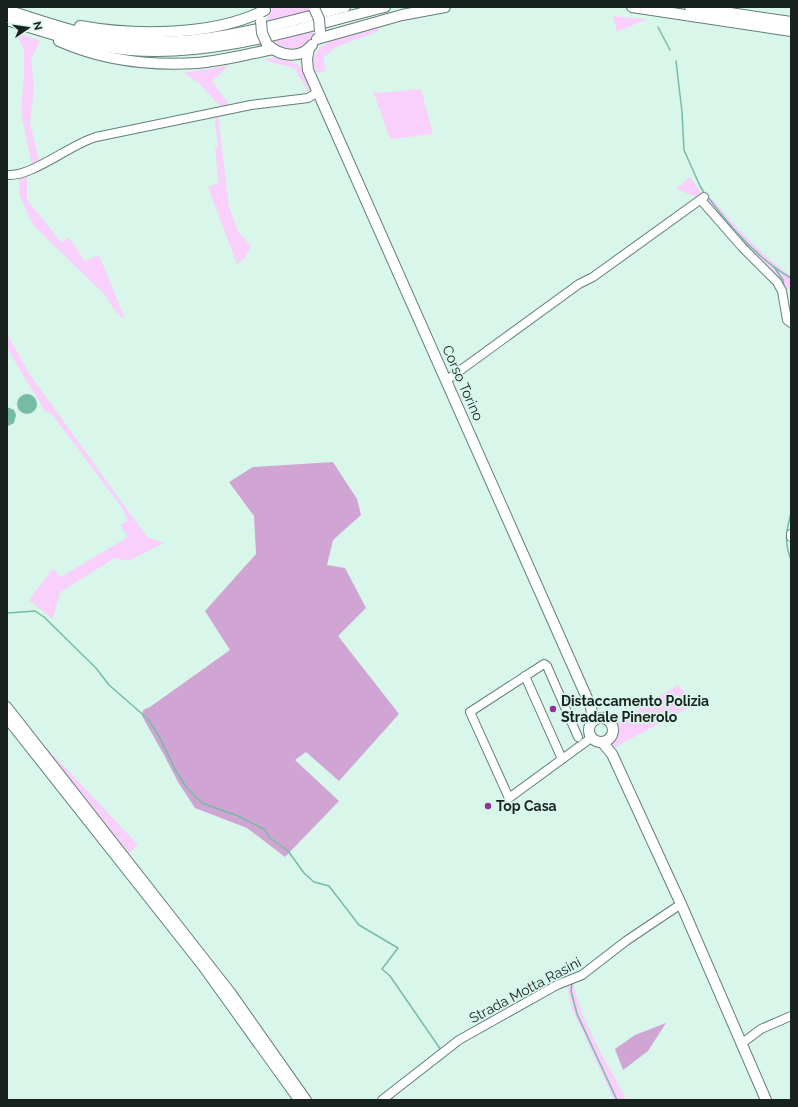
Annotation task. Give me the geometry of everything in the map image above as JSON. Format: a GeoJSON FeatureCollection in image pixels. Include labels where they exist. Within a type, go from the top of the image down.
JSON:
{"type":"FeatureCollection","features":[{"type":"Feature","properties":{"kind":"highway"},"geometry":{"type":"LineString","coordinates":[[7,717],[202,965],[300,1100]]}},
{"type":"Feature","properties":{"kind":"highway"},"geometry":{"type":"LineString","coordinates":[[7,725],[198,970],[292,1100]]}},
{"type":"Feature","properties":{"kind":"main road"},"geometry":{"type":"LineString","coordinates":[[7,20],[112,38],[145,42],[183,41],[241,33],[345,7]]}},
{"type":"Feature","properties":{"kind":"main road"},"geometry":{"type":"LineString","coordinates":[[7,10],[42,26],[113,48],[184,51],[243,42],[385,7]]}},
{"type":"Feature","properties":{"kind":"main road"},"geometry":{"type":"LineString","coordinates":[[318,35],[402,15],[444,7]]}},
{"type":"Feature","properties":{"kind":"main road"},"geometry":{"type":"LineString","coordinates":[[632,7],[791,31]]}},
{"type":"Feature","properties":{"kind":"main road"},"geometry":{"type":"LineString","coordinates":[[690,7],[791,22]]}},
{"type":"Feature","properties":{"kind":"main road"},"geometry":{"type":"LineString","coordinates":[[42,26],[120,31],[169,31],[223,24],[249,17],[266,8]]}},
{"type":"Feature","properties":{"kind":"main road"},"geometry":{"type":"LineString","coordinates":[[266,8],[261,21],[262,33],[270,46],[281,54],[291,55],[301,53],[309,48],[318,35],[319,19],[314,8]]}},
{"type":"Feature","properties":{"kind":"main road"},"geometry":{"type":"LineString","coordinates":[[42,26],[53,39],[82,50],[148,63],[198,63],[270,46]]}},
{"type":"Feature","properties":{"kind":"main road"},"geometry":{"type":"LineString","coordinates":[[308,70],[307,59],[309,48]]}},
{"type":"Feature","properties":{"kind":"main road"},"geometry":{"type":"LineString","coordinates":[[291,55],[308,70]]}},
{"type":"Feature","properties":{"kind":"main road","name":"Corso Torino"},"geometry":{"type":"LineString","coordinates":[[308,70],[597,720]]}},
{"type":"Feature","properties":{"kind":"main road"},"geometry":{"type":"LineString","coordinates":[[597,720],[608,721],[612,727],[613,732],[606,741],[596,742],[591,738],[588,728],[597,720]]}},
{"type":"Feature","properties":{"kind":"main road"},"geometry":{"type":"LineString","coordinates":[[606,741],[681,904],[766,1100]]}},
{"type":"Feature","properties":{"kind":"street"},"geometry":{"type":"LineString","coordinates":[[7,175],[23,174],[83,141],[96,137],[251,105],[308,98],[318,92]]}},
{"type":"Feature","properties":{"kind":"street"},"geometry":{"type":"LineString","coordinates":[[447,380],[579,284],[593,277],[703,198],[742,247],[777,282],[782,291],[789,322]]}},
{"type":"Feature","properties":{"kind":"street"},"geometry":{"type":"LineString","coordinates":[[578,737],[546,664],[543,664],[470,712],[509,798],[591,738]]}},
{"type":"Feature","properties":{"kind":"street"},"geometry":{"type":"LineString","coordinates":[[525,676],[562,759]]}},
{"type":"Feature","properties":{"kind":"street"},"geometry":{"type":"LineString","coordinates":[[7,706],[231,992],[307,1100]]}},
{"type":"Feature","properties":{"kind":"street","name":"Strada Motta Rasini"},"geometry":{"type":"LineString","coordinates":[[382,1100],[459,1040],[557,985],[582,975],[633,936],[681,904]]}},
{"type":"Feature","properties":{"kind":"street"},"geometry":{"type":"LineString","coordinates":[[741,1044],[761,1029],[791,1016]]}},
{"type":"Feature","properties":{"kind":"shaded area"},"geometry":{"type":"Polygon","coordinates":[[[274,7],[308,7],[311,11],[267,21],[269,14],[274,7]]]}},
{"type":"Feature","properties":{"kind":"shaded area"},"geometry":{"type":"Polygon","coordinates":[[[613,16],[647,19],[617,32],[613,16]]]}},
{"type":"Feature","properties":{"kind":"shaded area"},"geometry":{"type":"Polygon","coordinates":[[[378,26],[379,31],[336,47],[323,58],[326,71],[317,73],[312,61],[318,49],[333,39],[378,26]]]}},
{"type":"Feature","properties":{"kind":"shaded area"},"geometry":{"type":"Polygon","coordinates":[[[315,29],[313,37],[309,43],[297,49],[283,47],[271,39],[315,29]]]}},
{"type":"Feature","properties":{"kind":"shaded area"},"geometry":{"type":"Polygon","coordinates":[[[15,32],[40,41],[31,60],[34,87],[30,123],[39,161],[32,165],[21,113],[24,75],[24,49],[15,32]]]}},
{"type":"Feature","properties":{"kind":"shaded area"},"geometry":{"type":"Polygon","coordinates":[[[274,57],[300,66],[306,75],[313,92],[308,94],[307,89],[294,68],[264,60],[274,57]]]}},
{"type":"Feature","properties":{"kind":"shaded area"},"geometry":{"type":"Polygon","coordinates":[[[229,65],[212,81],[229,105],[222,108],[199,83],[184,73],[229,65]]]}},
{"type":"Feature","properties":{"kind":"shaded area"},"geometry":{"type":"Polygon","coordinates":[[[421,89],[433,134],[390,139],[373,91],[378,93],[421,89]]]}},
{"type":"Feature","properties":{"kind":"shaded area"},"geometry":{"type":"Polygon","coordinates":[[[218,115],[229,207],[238,232],[251,246],[245,258],[237,264],[208,187],[219,183],[215,149],[218,147],[215,121],[218,115]]]}},
{"type":"Feature","properties":{"kind":"shaded area"},"geometry":{"type":"Polygon","coordinates":[[[37,168],[27,177],[27,200],[61,242],[69,238],[85,261],[99,255],[125,319],[117,314],[105,295],[33,225],[20,196],[19,176],[37,168]]]}},
{"type":"Feature","properties":{"kind":"shaded area"},"geometry":{"type":"Polygon","coordinates":[[[690,177],[702,194],[697,197],[676,189],[690,177]]]}},
{"type":"Feature","properties":{"kind":"shaded area"},"geometry":{"type":"Polygon","coordinates":[[[711,198],[739,230],[769,259],[791,276],[791,292],[779,282],[705,201],[711,198]]]}},
{"type":"Feature","properties":{"kind":"shaded area"},"geometry":{"type":"Polygon","coordinates":[[[7,334],[30,375],[147,537],[164,543],[128,561],[115,558],[60,592],[53,619],[29,600],[53,568],[61,577],[128,537],[120,525],[128,520],[121,506],[51,413],[45,411],[7,348],[7,334]]]}},
{"type":"Feature","properties":{"kind":"shaded area"},"geometry":{"type":"Polygon","coordinates":[[[27,394],[34,397],[37,404],[34,411],[27,414],[20,411],[17,404],[20,397],[27,394]]]}},
{"type":"Feature","properties":{"kind":"shaded area"},"geometry":{"type":"Polygon","coordinates":[[[7,407],[14,410],[16,415],[14,423],[8,426],[7,407]]]}},
{"type":"Feature","properties":{"kind":"shaded area"},"geometry":{"type":"Polygon","coordinates":[[[333,462],[357,499],[361,515],[333,540],[327,565],[345,568],[366,608],[338,636],[399,714],[339,781],[306,752],[295,760],[339,801],[285,857],[247,828],[195,808],[178,782],[142,716],[143,710],[150,707],[230,650],[205,611],[256,554],[254,516],[229,482],[253,467],[333,462]]]}},
{"type":"Feature","properties":{"kind":"shaded area"},"geometry":{"type":"Polygon","coordinates":[[[678,685],[696,704],[613,748],[616,730],[615,724],[678,685]]]}},
{"type":"Feature","properties":{"kind":"shaded area"},"geometry":{"type":"Polygon","coordinates":[[[29,729],[138,845],[128,854],[29,729]]]}},
{"type":"Feature","properties":{"kind":"shaded area"},"geometry":{"type":"Polygon","coordinates":[[[573,983],[577,999],[589,1029],[626,1100],[614,1100],[572,1009],[567,987],[573,983]]]}},
{"type":"Feature","properties":{"kind":"shaded area"},"geometry":{"type":"Polygon","coordinates":[[[666,1023],[648,1051],[623,1070],[615,1049],[635,1035],[666,1023]]]}},
{"type":"Feature","properties":{"kind":"waterway"},"geometry":{"type":"LineString","coordinates":[[658,27],[670,50]]}},
{"type":"Feature","properties":{"kind":"waterway"},"geometry":{"type":"LineString","coordinates":[[676,61],[682,112],[684,150],[705,194]]}},
{"type":"Feature","properties":{"kind":"waterway"},"geometry":{"type":"LineString","coordinates":[[708,197],[745,242],[767,262],[791,278]]}},
{"type":"Feature","properties":{"kind":"waterway"},"geometry":{"type":"LineString","coordinates":[[774,267],[783,280],[784,287]]}},
{"type":"Feature","properties":{"kind":"waterway"},"geometry":{"type":"LineString","coordinates":[[790,326],[791,330]]}},
{"type":"Feature","properties":{"kind":"waterway"},"geometry":{"type":"LineString","coordinates":[[791,513],[786,536],[787,547],[791,560]]}},
{"type":"Feature","properties":{"kind":"waterway"},"geometry":{"type":"LineString","coordinates":[[7,613],[35,611],[44,617],[96,668],[109,685],[148,719],[160,738],[176,771],[187,788],[202,803],[238,816],[264,829],[270,838],[288,851],[304,873],[314,882],[329,886],[359,925],[398,948],[382,969],[390,976],[441,1050]]}},
{"type":"Feature","properties":{"kind":"waterway"},"geometry":{"type":"LineString","coordinates":[[572,983],[571,991],[577,1014],[617,1100]]}},
{"type":"Feature","properties":{"kind":"waterway"},"geometry":{"type":"LineString","coordinates":[[440,1060],[444,1057]]}},
{"type":"Feature","properties":{"kind":"waterway"},"geometry":{"type":"LineString","coordinates":[[390,1100],[397,1093]]}},
{"type":"Feature","properties":{"kind":"place","name":"Distaccamento Polizia Stradale Pinerolo"},"geometry":{"type":"Point","coordinates":[553,709]}},
{"type":"Feature","properties":{"kind":"place","name":"Top Casa"},"geometry":{"type":"Point","coordinates":[488,806]}}]}
